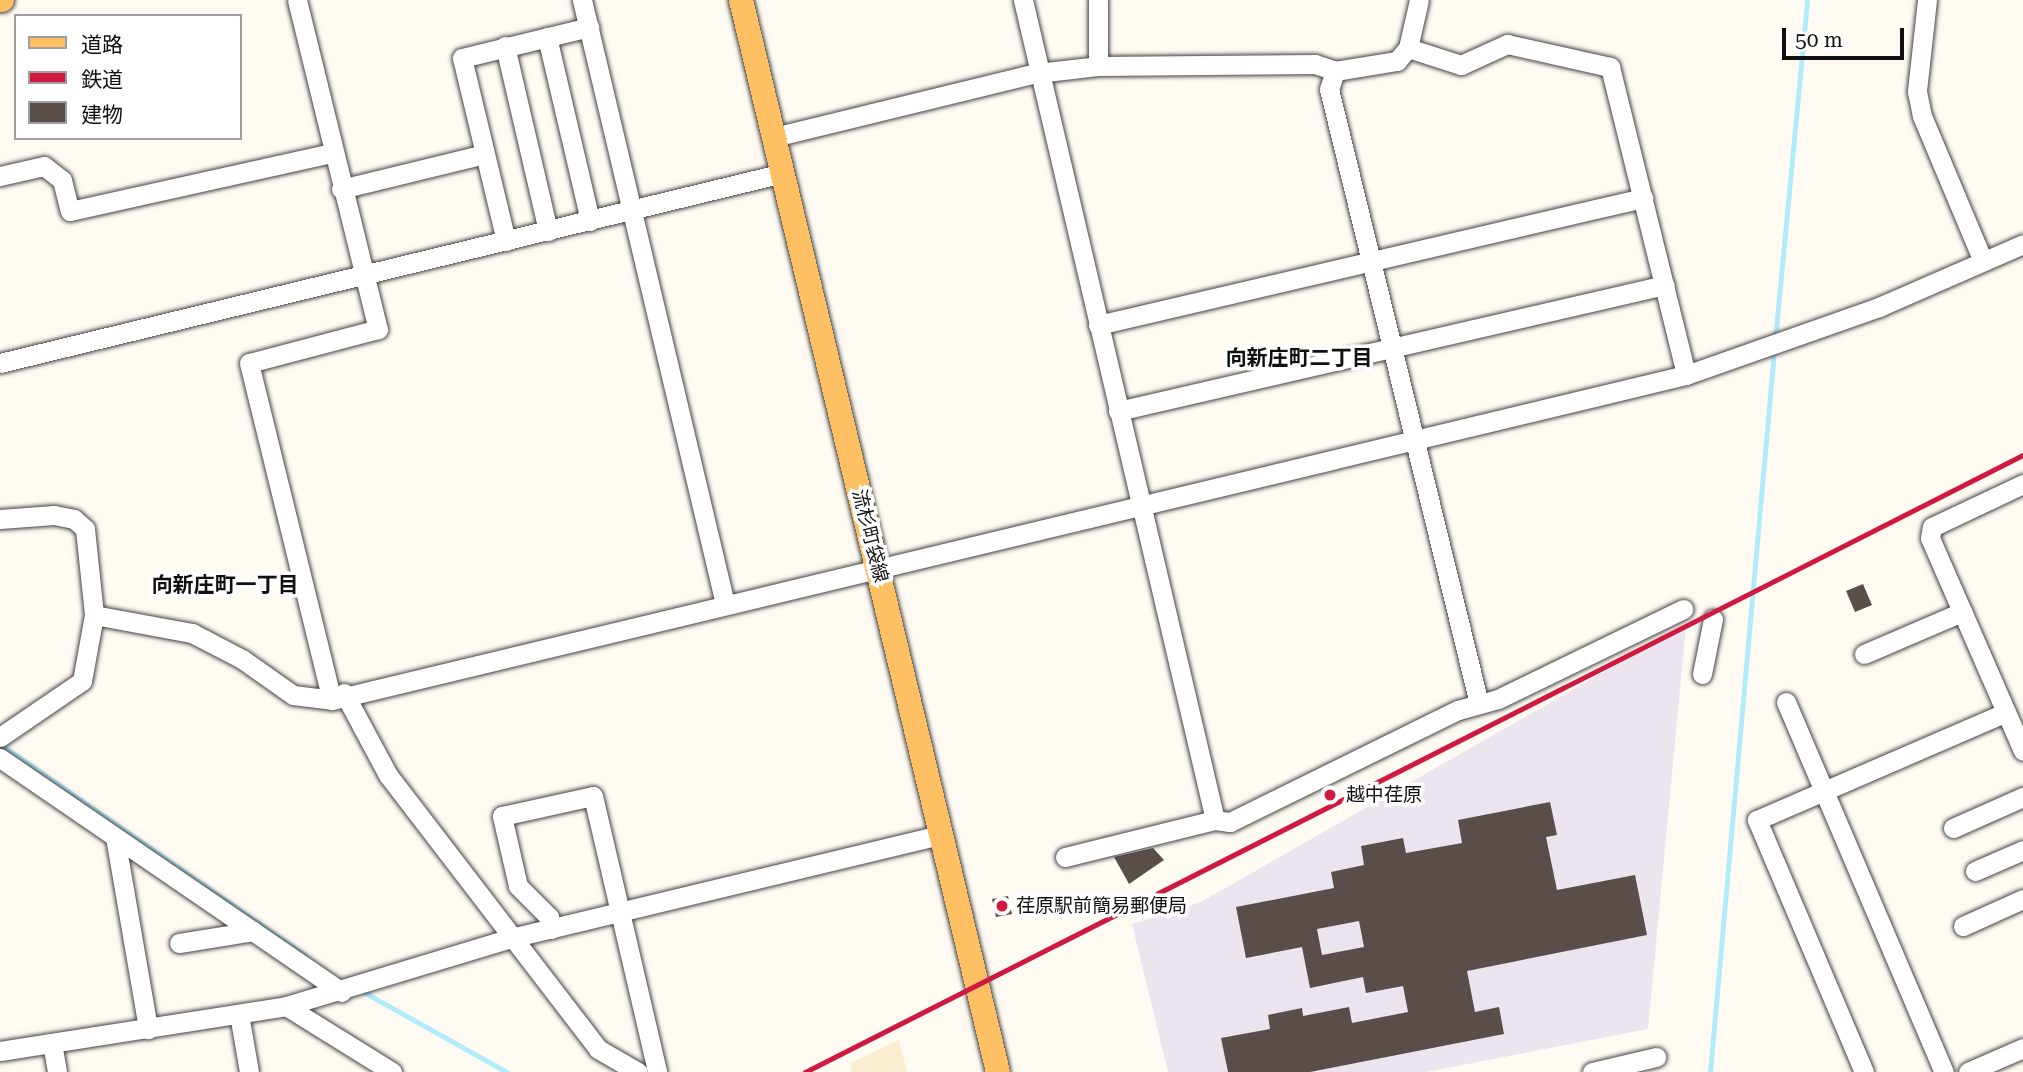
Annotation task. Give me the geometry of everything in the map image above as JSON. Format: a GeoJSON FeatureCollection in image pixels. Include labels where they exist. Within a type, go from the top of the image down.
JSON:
{"type":"FeatureCollection","features":[{"type":"Feature","properties":{"kind":"main road","name":"流杉町袋線"},"geometry":{"type":"LineString","coordinates":[[741,0],[998,1072]]}},
{"type":"Feature","properties":{"kind":"street"},"geometry":{"type":"LineString","coordinates":[[297,0],[332,153],[378,329],[249,363],[338,697],[388,775],[515,937],[598,1049],[638,1072]]}},
{"type":"Feature","properties":{"kind":"street"},"geometry":{"type":"LineString","coordinates":[[582,0],[725,604]]}},
{"type":"Feature","properties":{"kind":"street"},"geometry":{"type":"LineString","coordinates":[[1023,0],[1215,820]]}},
{"type":"Feature","properties":{"kind":"street"},"geometry":{"type":"LineString","coordinates":[[1098,0],[1098,66]]}},
{"type":"Feature","properties":{"kind":"street"},"geometry":{"type":"LineString","coordinates":[[774,137],[1038,73],[1098,66],[1315,64],[1335,71],[1397,61],[1408,48],[1419,0]]}},
{"type":"Feature","properties":{"kind":"street"},"geometry":{"type":"LineString","coordinates":[[1927,0],[1917,91],[1922,116],[1983,261]]}},
{"type":"Feature","properties":{"kind":"street"},"geometry":{"type":"LineString","coordinates":[[506,241],[462,58],[589,27]]}},
{"type":"Feature","properties":{"kind":"street"},"geometry":{"type":"LineString","coordinates":[[547,37],[590,221]]}},
{"type":"Feature","properties":{"kind":"street"},"geometry":{"type":"LineString","coordinates":[[1408,48],[1461,65],[1507,44],[1610,67],[1686,375]]}},
{"type":"Feature","properties":{"kind":"street"},"geometry":{"type":"LineString","coordinates":[[505,46],[548,231]]}},
{"type":"Feature","properties":{"kind":"street"},"geometry":{"type":"LineString","coordinates":[[1335,71],[1329,89],[1479,704]]}},
{"type":"Feature","properties":{"kind":"street"},"geometry":{"type":"LineString","coordinates":[[0,176],[44,166],[62,180],[70,211],[332,153]]}},
{"type":"Feature","properties":{"kind":"street"},"geometry":{"type":"LineString","coordinates":[[341,189],[485,154]]}},
{"type":"Feature","properties":{"kind":"street"},"geometry":{"type":"LineString","coordinates":[[0,363],[783,173]]}},
{"type":"Feature","properties":{"kind":"street"},"geometry":{"type":"LineString","coordinates":[[1098,325],[1372,264],[1643,198]]}},
{"type":"Feature","properties":{"kind":"street"},"geometry":{"type":"LineString","coordinates":[[94,615],[191,633],[243,659],[293,695],[338,697],[1686,375],[1879,307],[2023,244]]}},
{"type":"Feature","properties":{"kind":"street"},"geometry":{"type":"LineString","coordinates":[[1118,411],[1665,285]]}},
{"type":"Feature","properties":{"kind":"street"},"geometry":{"type":"LineString","coordinates":[[2023,484],[1932,527],[1930,538],[2023,751]]}},
{"type":"Feature","properties":{"kind":"street"},"geometry":{"type":"LineString","coordinates":[[0,519],[54,515],[74,519],[85,529],[94,615],[82,681],[0,737]]}},
{"type":"Feature","properties":{"kind":"street"},"geometry":{"type":"LineString","coordinates":[[1065,857],[1215,820],[1230,822],[1684,609]]}},
{"type":"Feature","properties":{"kind":"street"},"geometry":{"type":"LineString","coordinates":[[1864,654],[1962,612]]}},
{"type":"Feature","properties":{"kind":"street"},"geometry":{"type":"LineString","coordinates":[[1702,674],[1713,619]]}},
{"type":"Feature","properties":{"kind":"street"},"geometry":{"type":"LineString","coordinates":[[1786,702],[1944,1072]]}},
{"type":"Feature","properties":{"kind":"street"},"geometry":{"type":"LineString","coordinates":[[1864,1072],[1757,820],[2006,712]]}},
{"type":"Feature","properties":{"kind":"street"},"geometry":{"type":"LineString","coordinates":[[0,758],[342,992]]}},
{"type":"Feature","properties":{"kind":"street"},"geometry":{"type":"LineString","coordinates":[[551,929],[549,917],[518,886],[502,816],[593,796],[657,1072]]}},
{"type":"Feature","properties":{"kind":"street"},"geometry":{"type":"LineString","coordinates":[[1953,828],[2023,797]]}},
{"type":"Feature","properties":{"kind":"street"},"geometry":{"type":"LineString","coordinates":[[0,1051],[286,1006],[342,992],[515,937],[940,835]]}},
{"type":"Feature","properties":{"kind":"street"},"geometry":{"type":"LineString","coordinates":[[115,837],[148,1029]]}},
{"type":"Feature","properties":{"kind":"street"},"geometry":{"type":"LineString","coordinates":[[1975,871],[2023,850]]}},
{"type":"Feature","properties":{"kind":"street"},"geometry":{"type":"LineString","coordinates":[[1963,926],[2023,899]]}},
{"type":"Feature","properties":{"kind":"street"},"geometry":{"type":"LineString","coordinates":[[179,943],[253,931]]}},
{"type":"Feature","properties":{"kind":"street"},"geometry":{"type":"LineString","coordinates":[[286,1006],[392,1072]]}},
{"type":"Feature","properties":{"kind":"street"},"geometry":{"type":"LineString","coordinates":[[239,1014],[249,1072]]}},
{"type":"Feature","properties":{"kind":"street"},"geometry":{"type":"LineString","coordinates":[[52,1043],[57,1072]]}},
{"type":"Feature","properties":{"kind":"street"},"geometry":{"type":"LineString","coordinates":[[1968,1072],[2023,1048]]}},
{"type":"Feature","properties":{"kind":"street"},"geometry":{"type":"LineString","coordinates":[[1591,1072],[1656,1057]]}},
{"type":"Feature","properties":{"kind":"shaded area"},"geometry":{"type":"Polygon","coordinates":[[[1686,625],[1648,1029],[1426,1072],[1168,1072],[1132,924],[1201,902],[1686,625]]]}},
{"type":"Feature","properties":{"kind":"shaded area"},"geometry":{"type":"Polygon","coordinates":[[[899,1040],[907,1072],[852,1072],[850,1063],[899,1040]]]}},
{"type":"Feature","properties":{"kind":"building"},"geometry":{"type":"Polygon","coordinates":[[[1863,584],[1872,605],[1855,612],[1846,591],[1863,584]]]}},
{"type":"Feature","properties":{"kind":"building"},"geometry":{"type":"Polygon","coordinates":[[[1550,802],[1557,835],[1546,837],[1557,890],[1635,875],[1647,935],[1467,971],[1475,1012],[1499,1007],[1504,1034],[1310,1072],[1228,1072],[1221,1038],[1270,1029],[1268,1015],[1302,1008],[1303,1016],[1349,1007],[1352,1023],[1408,1012],[1403,986],[1366,993],[1363,977],[1310,988],[1302,947],[1246,958],[1236,907],[1334,888],[1331,872],[1364,865],[1361,846],[1403,838],[1406,853],[1462,843],[1458,820],[1550,802]],[[1359,921],[1317,929],[1322,955],[1364,947],[1359,921]]]}},
{"type":"Feature","properties":{"kind":"building"},"geometry":{"type":"Polygon","coordinates":[[[1153,848],[1164,860],[1129,884],[1114,857],[1153,848]]]}},
{"type":"Feature","properties":{"kind":"building"},"geometry":{"type":"Polygon","coordinates":[[[1008,896],[1012,914],[996,917],[992,899],[1008,896]]]}},
{"type":"Feature","properties":{"kind":"waterway"},"geometry":{"type":"LineString","coordinates":[[1775,340],[1807,0]]}},
{"type":"Feature","properties":{"kind":"waterway"},"geometry":{"type":"LineString","coordinates":[[1710,1072],[1774,350]]}},
{"type":"Feature","properties":{"kind":"waterway"},"geometry":{"type":"LineString","coordinates":[[0,744],[305,955]]}},
{"type":"Feature","properties":{"kind":"waterway"},"geometry":{"type":"LineString","coordinates":[[360,990],[507,1072]]}},
{"type":"Feature","properties":{"kind":"railway"},"geometry":{"type":"LineString","coordinates":[[805,1072],[2023,455]]}},
{"type":"Feature","properties":{"kind":"place","name":"越中荏原"},"geometry":{"type":"Point","coordinates":[1330,795]}},
{"type":"Feature","properties":{"kind":"place","name":"荏原駅前簡易郵便局"},"geometry":{"type":"Point","coordinates":[1002,906]}},
{"type":"Feature","properties":{"kind":"district","name":"向新庄町二丁目"},"geometry":{"type":"Point","coordinates":[1299,358]}},
{"type":"Feature","properties":{"kind":"district","name":"向新庄町一丁目"},"geometry":{"type":"Point","coordinates":[225,585]}}]}
